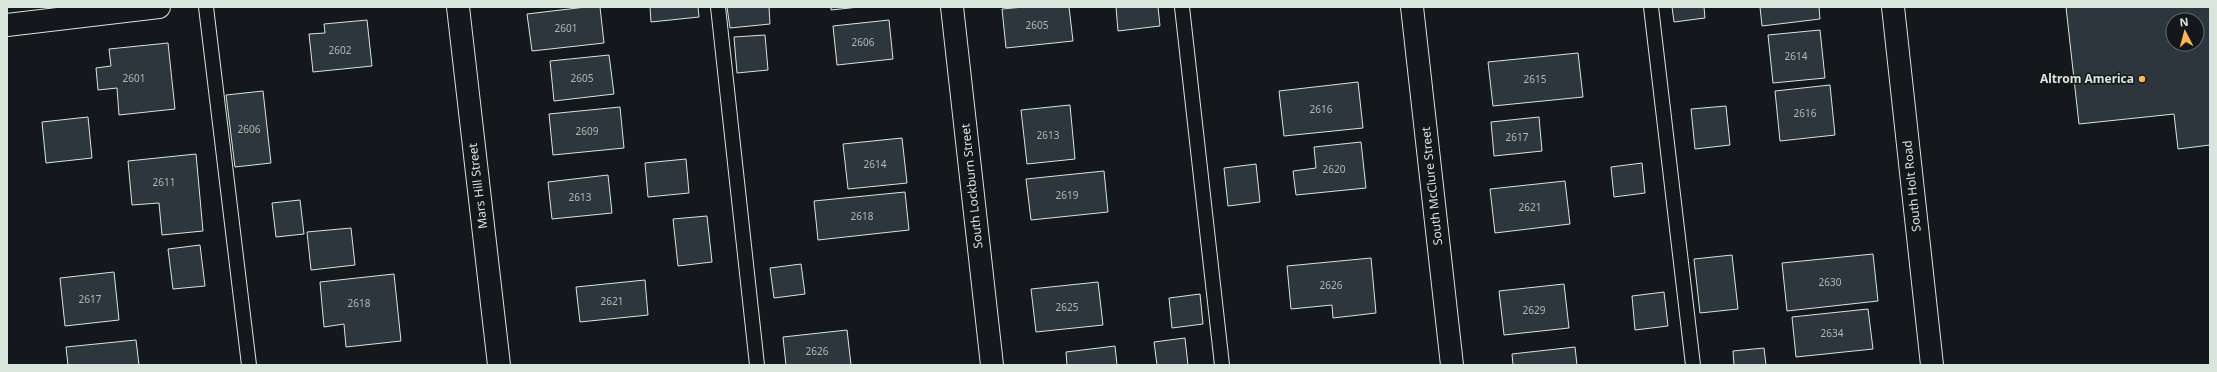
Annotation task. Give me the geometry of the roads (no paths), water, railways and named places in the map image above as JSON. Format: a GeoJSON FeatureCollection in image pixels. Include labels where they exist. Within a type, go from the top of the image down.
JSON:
{"type":"FeatureCollection","features":[{"type":"Feature","properties":{"kind":"street"},"geometry":{"type":"LineString","coordinates":[[7,25],[159,7]]}},
{"type":"Feature","properties":{"kind":"street","name":"Mars Hill Street"},"geometry":{"type":"LineString","coordinates":[[458,7],[499,365]]}},
{"type":"Feature","properties":{"kind":"street","name":"South Lockburn Street"},"geometry":{"type":"LineString","coordinates":[[952,7],[992,365]]}},
{"type":"Feature","properties":{"kind":"street","name":"South McClure Street"},"geometry":{"type":"LineString","coordinates":[[1412,7],[1452,365]]}},
{"type":"Feature","properties":{"kind":"street","name":"South Holt Road"},"geometry":{"type":"LineString","coordinates":[[1893,7],[1932,365]]}},
{"type":"Feature","properties":{"kind":"lane"},"geometry":{"type":"LineString","coordinates":[[206,7],[249,365]]}},
{"type":"Feature","properties":{"kind":"lane"},"geometry":{"type":"LineString","coordinates":[[718,7],[757,365]]}},
{"type":"Feature","properties":{"kind":"lane"},"geometry":{"type":"LineString","coordinates":[[1182,7],[1222,365]]}},
{"type":"Feature","properties":{"kind":"lane"},"geometry":{"type":"LineString","coordinates":[[1651,7],[1693,365]]}},
{"type":"Feature","properties":{"kind":"place","name":"Altrom America"},"geometry":{"type":"Point","coordinates":[2142,79]}}]}
